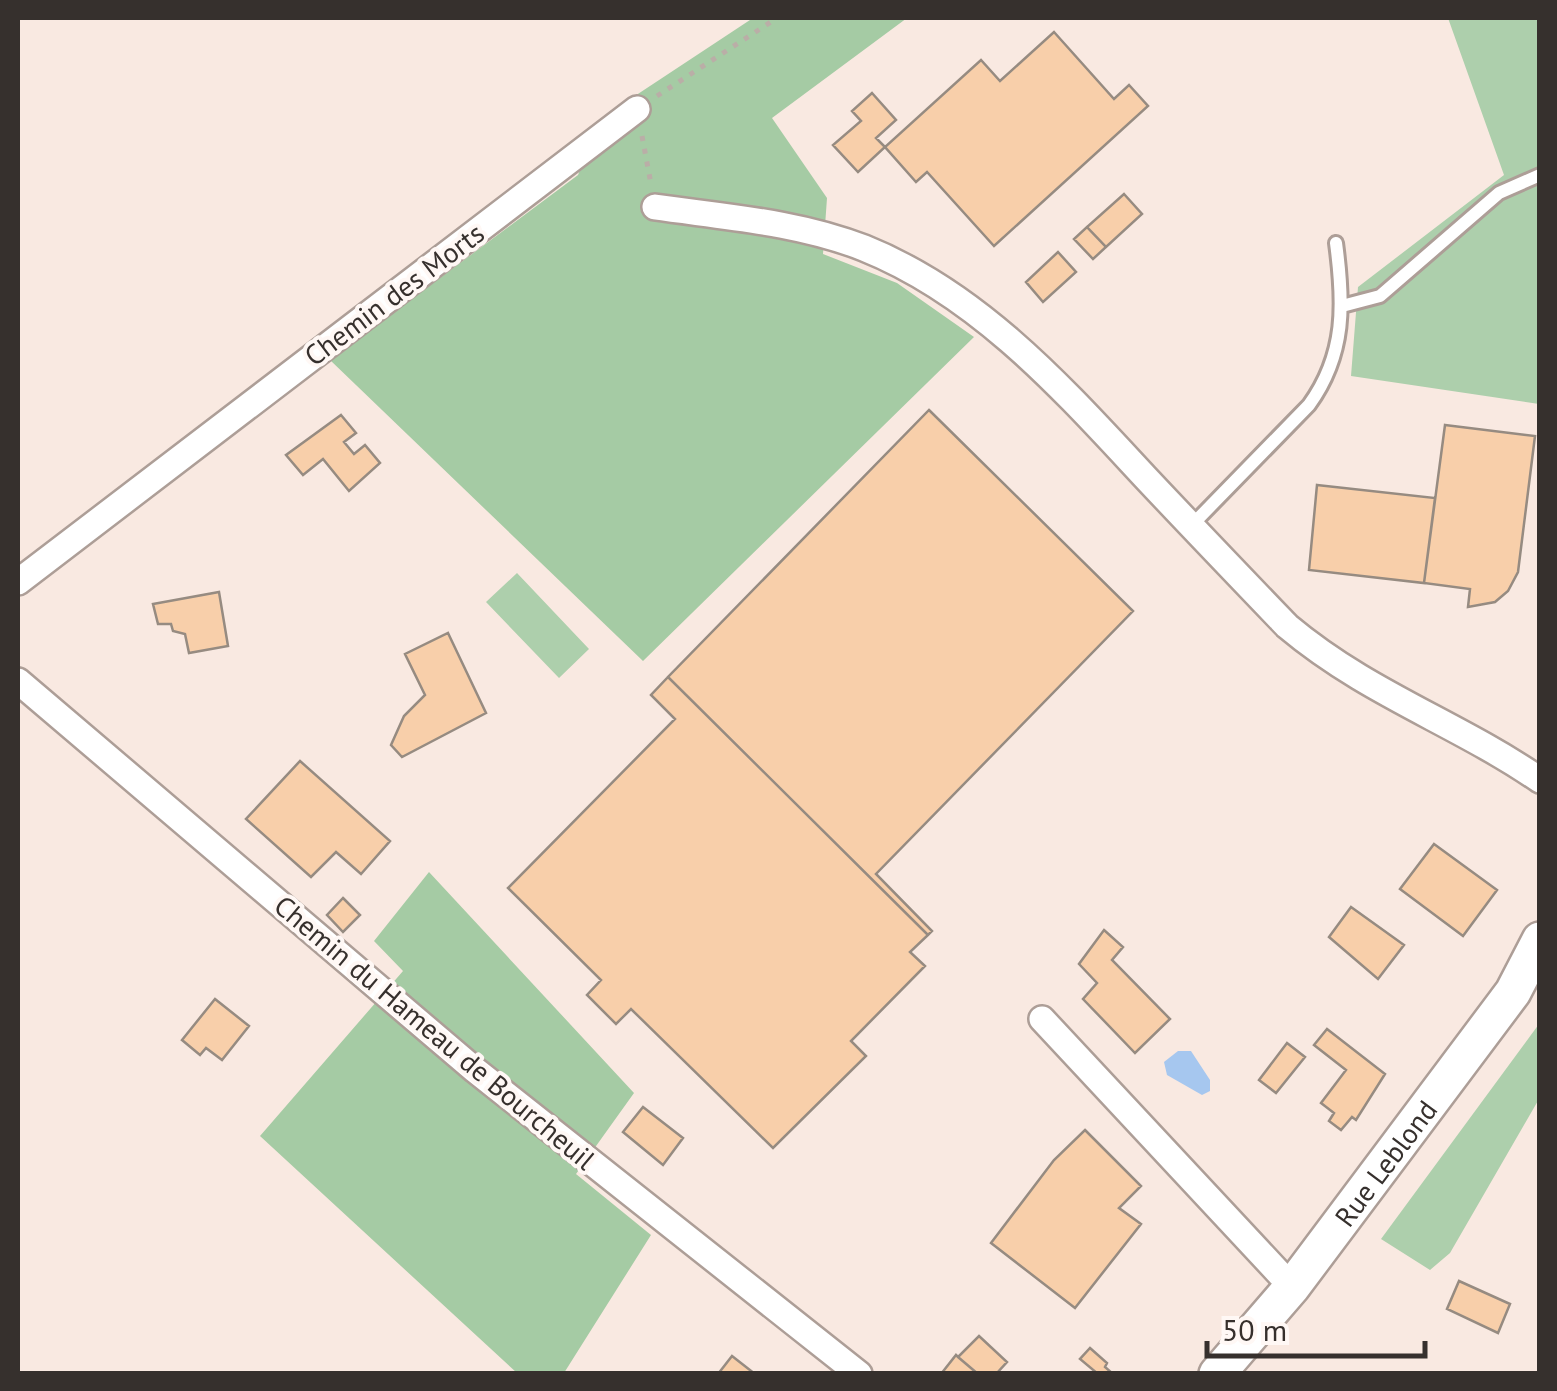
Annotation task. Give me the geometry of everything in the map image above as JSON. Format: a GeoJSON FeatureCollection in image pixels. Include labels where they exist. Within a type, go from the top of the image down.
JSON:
{"type":"FeatureCollection","features":[{"type":"Feature","properties":{"kind":"main road","name":"Rue Leblond"},"geometry":{"type":"LineString","coordinates":[[1217,1374],[1292,1287],[1513,992],[1540,940]]}},
{"type":"Feature","properties":{"kind":"street","name":"Chemin des Morts"},"geometry":{"type":"LineString","coordinates":[[18,582],[637,109]]}},
{"type":"Feature","properties":{"kind":"street"},"geometry":{"type":"LineString","coordinates":[[655,207],[791,226],[865,248],[933,285],[989,322],[1060,386],[1190,526],[1327,660],[1377,692],[1501,754],[1540,780]]}},
{"type":"Feature","properties":{"kind":"street","name":"Chemin du Hameau de Bourcheuil"},"geometry":{"type":"LineString","coordinates":[[18,682],[475,1070],[860,1374]]}},
{"type":"Feature","properties":{"kind":"street"},"geometry":{"type":"LineString","coordinates":[[1042,1019],[1292,1287]]}},
{"type":"Feature","properties":{"kind":"lane"},"geometry":{"type":"LineString","coordinates":[[1342,306],[1380,296],[1499,192],[1540,175]]}},
{"type":"Feature","properties":{"kind":"lane"},"geometry":{"type":"LineString","coordinates":[[1190,526],[1310,406],[1324,385],[1343,324],[1336,242]]}},
{"type":"Feature","properties":{"kind":"path"},"geometry":{"type":"LineString","coordinates":[[655,207],[637,109],[777,18]]}},
{"type":"Feature","properties":{"kind":"green space"},"geometry":{"type":"Polygon","coordinates":[[[753,18],[907,18],[772,118],[827,198],[823,254],[897,283],[974,337],[643,661],[330,360],[578,175],[600,119],[753,18]]]}},
{"type":"Feature","properties":{"kind":"green space"},"geometry":{"type":"Polygon","coordinates":[[[1448,18],[1539,18],[1539,404],[1351,376],[1358,287],[1504,175],[1448,18]]]}},
{"type":"Feature","properties":{"kind":"green space"},"geometry":{"type":"Polygon","coordinates":[[[517,573],[589,649],[559,678],[486,602],[517,573]]]}},
{"type":"Feature","properties":{"kind":"green space"},"geometry":{"type":"Polygon","coordinates":[[[429,872],[634,1093],[576,1174],[651,1235],[564,1373],[517,1373],[260,1136],[403,971],[374,941],[429,872]]]}},
{"type":"Feature","properties":{"kind":"green space"},"geometry":{"type":"Polygon","coordinates":[[[1539,1024],[1539,1099],[1450,1253],[1430,1270],[1381,1239],[1539,1024]]]}},
{"type":"Feature","properties":{"kind":"water"},"geometry":{"type":"Polygon","coordinates":[[[1178,1051],[1191,1051],[1210,1080],[1210,1091],[1202,1095],[1167,1075],[1164,1062],[1178,1051]]]}},
{"type":"Feature","properties":{"kind":"building"},"geometry":{"type":"Polygon","coordinates":[[[1054,32],[1114,99],[1129,85],[1148,106],[994,246],[927,172],[916,182],[885,147],[981,60],[1000,81],[1054,32]]]}},
{"type":"Feature","properties":{"kind":"building"},"geometry":{"type":"Polygon","coordinates":[[[872,93],[896,120],[876,138],[885,147],[858,172],[833,145],[861,121],[852,111],[872,93]]]}},
{"type":"Feature","properties":{"kind":"building"},"geometry":{"type":"Polygon","coordinates":[[[1124,194],[1142,214],[1106,247],[1087,227],[1124,194]]]}},
{"type":"Feature","properties":{"kind":"building"},"geometry":{"type":"Polygon","coordinates":[[[1087,227],[1106,247],[1093,259],[1074,239],[1087,227]]]}},
{"type":"Feature","properties":{"kind":"building"},"geometry":{"type":"Polygon","coordinates":[[[1058,252],[1076,272],[1043,302],[1026,282],[1058,252]]]}},
{"type":"Feature","properties":{"kind":"building"},"geometry":{"type":"Polygon","coordinates":[[[929,410],[1133,611],[876,874],[932,931],[928,935],[668,677],[929,410]]]}},
{"type":"Feature","properties":{"kind":"building"},"geometry":{"type":"Polygon","coordinates":[[[341,415],[356,433],[344,442],[354,454],[365,445],[380,463],[349,491],[323,459],[303,475],[286,455],[341,415]]]}},
{"type":"Feature","properties":{"kind":"building"},"geometry":{"type":"Polygon","coordinates":[[[1445,425],[1535,436],[1518,572],[1508,591],[1495,602],[1468,607],[1470,589],[1424,583],[1445,425]]]}},
{"type":"Feature","properties":{"kind":"building"},"geometry":{"type":"Polygon","coordinates":[[[1317,485],[1435,498],[1424,583],[1309,570],[1317,485]]]}},
{"type":"Feature","properties":{"kind":"building"},"geometry":{"type":"Polygon","coordinates":[[[219,592],[228,646],[189,653],[185,634],[173,631],[171,624],[158,624],[153,604],[219,592]]]}},
{"type":"Feature","properties":{"kind":"building"},"geometry":{"type":"Polygon","coordinates":[[[448,633],[486,713],[402,757],[391,745],[404,716],[425,695],[405,654],[448,633]]]}},
{"type":"Feature","properties":{"kind":"building"},"geometry":{"type":"Polygon","coordinates":[[[668,677],[928,935],[910,952],[925,966],[851,1041],[866,1056],[773,1148],[631,1009],[616,1024],[587,995],[601,980],[508,888],[675,719],[651,695],[668,677]]]}},
{"type":"Feature","properties":{"kind":"building"},"geometry":{"type":"Polygon","coordinates":[[[300,761],[390,841],[361,874],[336,852],[311,877],[246,819],[300,761]]]}},
{"type":"Feature","properties":{"kind":"building"},"geometry":{"type":"Polygon","coordinates":[[[1434,844],[1497,890],[1463,936],[1400,889],[1434,844]]]}},
{"type":"Feature","properties":{"kind":"building"},"geometry":{"type":"Polygon","coordinates":[[[343,898],[360,915],[343,932],[327,915],[343,898]]]}},
{"type":"Feature","properties":{"kind":"building"},"geometry":{"type":"Polygon","coordinates":[[[1351,907],[1404,945],[1378,979],[1329,937],[1351,907]]]}},
{"type":"Feature","properties":{"kind":"building"},"geometry":{"type":"Polygon","coordinates":[[[1104,930],[1123,947],[1112,960],[1170,1019],[1135,1053],[1083,999],[1097,983],[1079,964],[1104,930]]]}},
{"type":"Feature","properties":{"kind":"building"},"geometry":{"type":"Polygon","coordinates":[[[215,999],[249,1026],[222,1060],[206,1048],[200,1055],[182,1040],[215,999]]]}},
{"type":"Feature","properties":{"kind":"building"},"geometry":{"type":"Polygon","coordinates":[[[1327,1029],[1385,1074],[1356,1120],[1352,1117],[1341,1130],[1329,1121],[1334,1113],[1321,1103],[1346,1070],[1314,1045],[1327,1029]]]}},
{"type":"Feature","properties":{"kind":"building"},"geometry":{"type":"Polygon","coordinates":[[[1287,1043],[1305,1057],[1276,1093],[1259,1080],[1287,1043]]]}},
{"type":"Feature","properties":{"kind":"building"},"geometry":{"type":"Polygon","coordinates":[[[643,1107],[683,1138],[663,1165],[623,1132],[643,1107]]]}},
{"type":"Feature","properties":{"kind":"building"},"geometry":{"type":"Polygon","coordinates":[[[1085,1130],[1141,1186],[1119,1208],[1141,1224],[1075,1308],[991,1243],[1054,1160],[1085,1130]]]}},
{"type":"Feature","properties":{"kind":"building"},"geometry":{"type":"Polygon","coordinates":[[[1459,1281],[1510,1304],[1498,1333],[1447,1309],[1459,1281]]]}},
{"type":"Feature","properties":{"kind":"building"},"geometry":{"type":"Polygon","coordinates":[[[979,1336],[1007,1362],[996,1374],[978,1374],[958,1357],[979,1336]]]}},
{"type":"Feature","properties":{"kind":"building"},"geometry":{"type":"Polygon","coordinates":[[[1090,1348],[1113,1374],[1098,1374],[1080,1359],[1090,1348]]]}},
{"type":"Feature","properties":{"kind":"building"},"geometry":{"type":"Polygon","coordinates":[[[732,1356],[755,1374],[718,1374],[732,1356]]]}},
{"type":"Feature","properties":{"kind":"building"},"geometry":{"type":"Polygon","coordinates":[[[958,1357],[978,1374],[941,1374],[958,1357]]]}}]}
